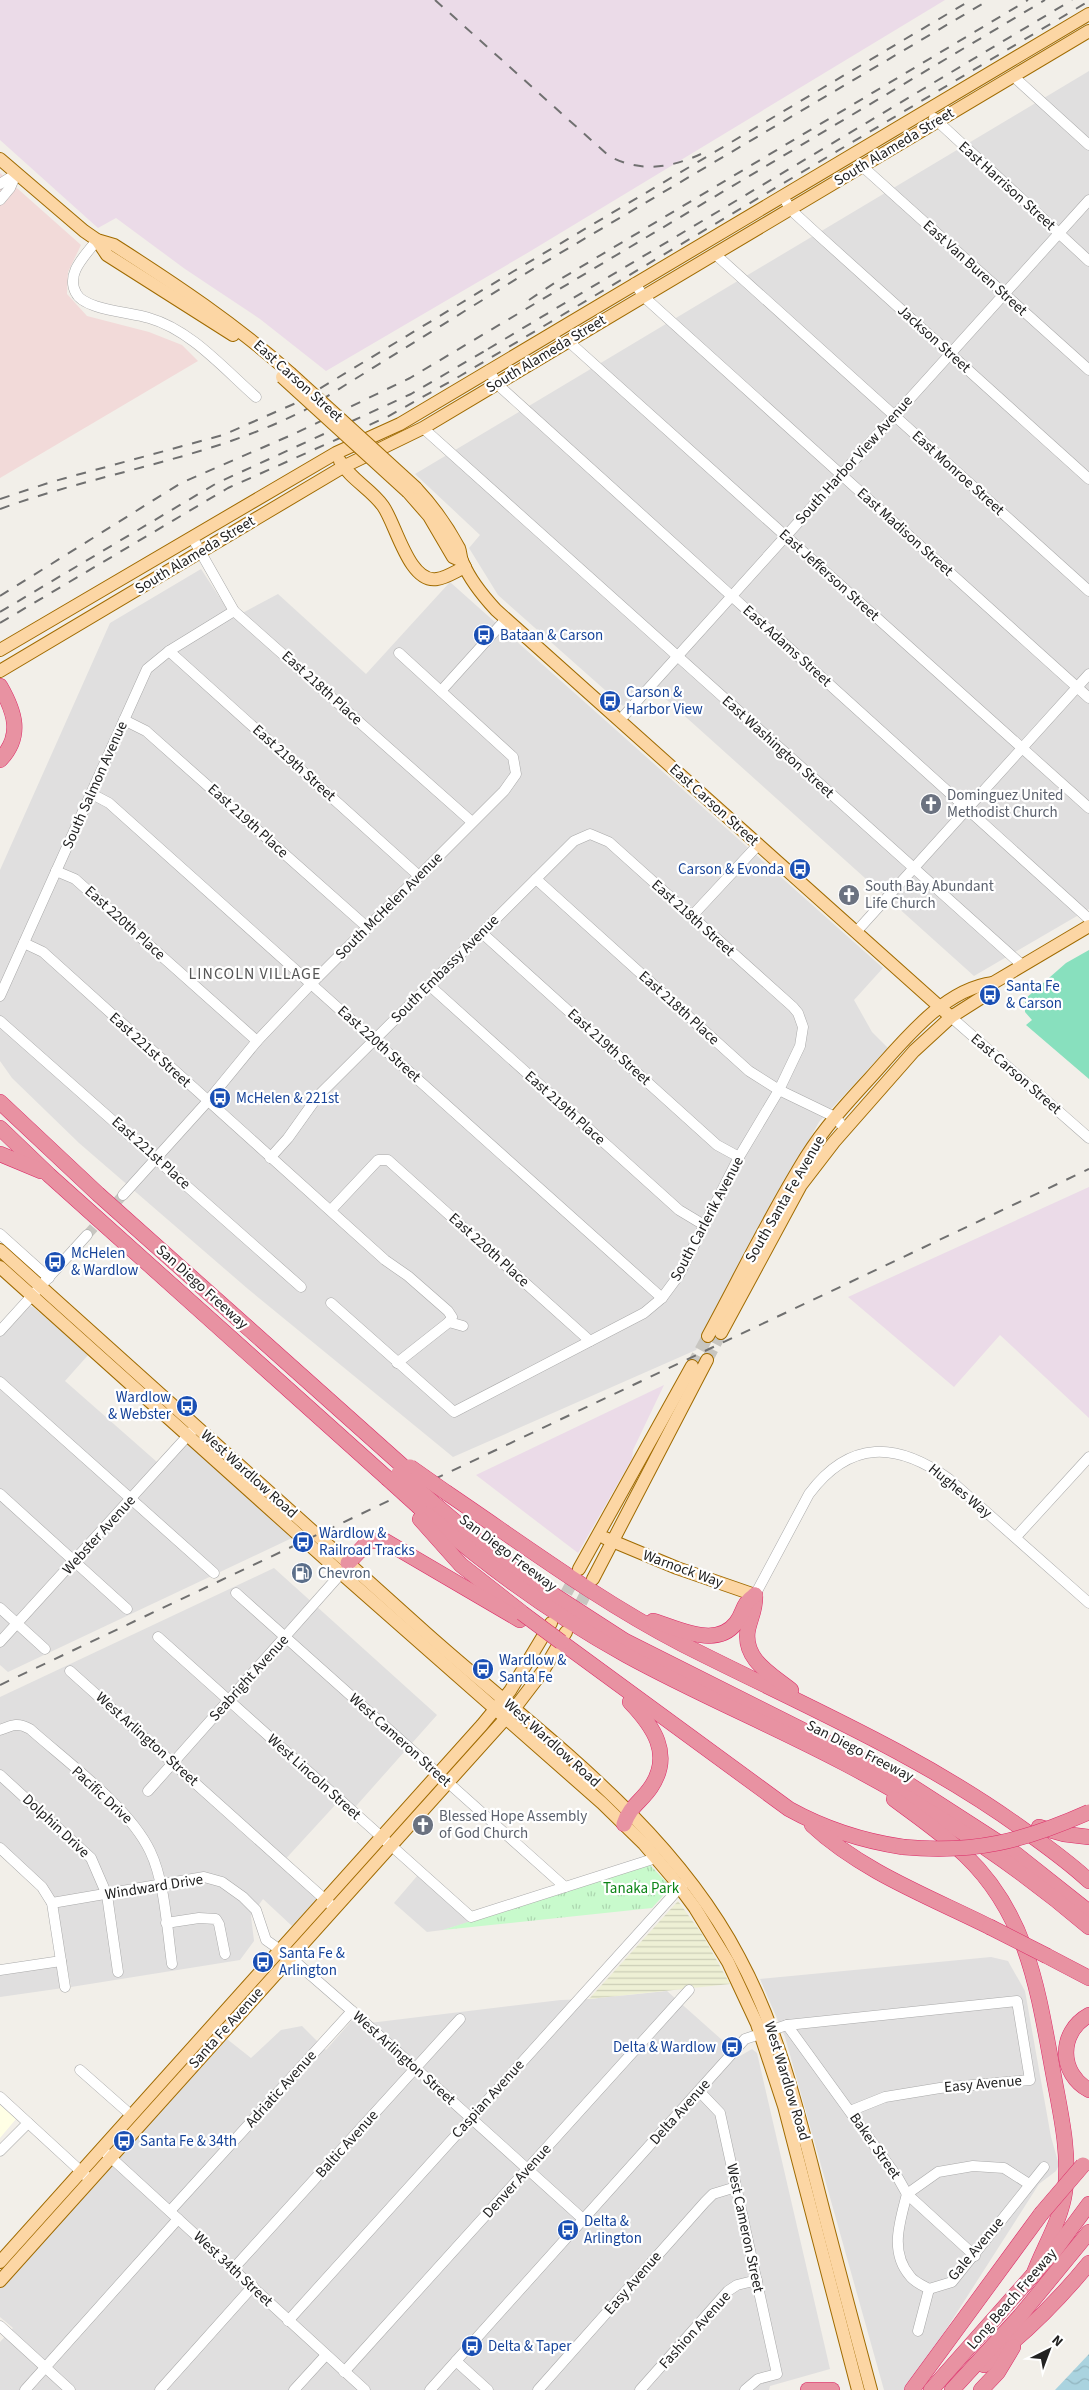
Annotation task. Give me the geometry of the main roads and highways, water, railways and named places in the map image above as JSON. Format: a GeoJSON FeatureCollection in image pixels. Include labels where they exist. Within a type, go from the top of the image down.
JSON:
{"type":"FeatureCollection","features":[{"type":"Feature","properties":{"kind":"highway"},"geometry":{"type":"LineString","coordinates":[[0,686],[10,702],[15,724],[13,740],[0,760]]}},
{"type":"Feature","properties":{"kind":"highway"},"geometry":{"type":"LineString","coordinates":[[0,705],[6,727],[0,743]]}},
{"type":"Feature","properties":{"kind":"highway"},"geometry":{"type":"LineString","coordinates":[[0,1102],[10,1121],[28,1139],[428,1502],[514,1574],[574,1615],[654,1662],[903,1786],[982,1835],[1055,1888],[1089,1918]]}},
{"type":"Feature","properties":{"kind":"highway","name":"San Diego Freeway"},"geometry":{"type":"LineString","coordinates":[[0,1102],[98,1194],[384,1450],[397,1474],[506,1578],[599,1639],[676,1681],[842,1762],[919,1804],[983,1845],[1038,1885],[1089,1927]]}},
{"type":"Feature","properties":{"kind":"highway","name":"San Diego Freeway"},"geometry":{"type":"LineString","coordinates":[[0,1128],[49,1175],[370,1464],[397,1474]]}},
{"type":"Feature","properties":{"kind":"highway"},"geometry":{"type":"LineString","coordinates":[[0,1154],[49,1175]]}},
{"type":"Feature","properties":{"kind":"highway"},"geometry":{"type":"LineString","coordinates":[[33,1160],[52,1167],[397,1474]]}},
{"type":"Feature","properties":{"kind":"highway"},"geometry":{"type":"LineString","coordinates":[[428,1502],[570,1578],[682,1644],[898,1750],[1007,1818],[1053,1851],[1089,1881]]}},
{"type":"Feature","properties":{"kind":"highway"},"geometry":{"type":"LineString","coordinates":[[428,1502],[461,1565],[543,1635],[563,1637],[581,1657],[594,1667],[776,1800],[803,1817],[831,1842],[860,1861],[1089,1978]]}},
{"type":"Feature","properties":{"kind":"highway"},"geometry":{"type":"LineString","coordinates":[[428,1502],[520,1572],[625,1641],[902,1780],[1012,1850],[1089,1912]]}},
{"type":"Feature","properties":{"kind":"highway","name":"San Diego Freeway"},"geometry":{"type":"LineString","coordinates":[[428,1502],[499,1548],[589,1611],[664,1654],[854,1747],[923,1784],[1024,1851],[1089,1902]]}},
{"type":"Feature","properties":{"kind":"highway"},"geometry":{"type":"LineString","coordinates":[[345,1568],[369,1541],[385,1541],[521,1616]]}},
{"type":"Feature","properties":{"kind":"highway"},"geometry":{"type":"LineString","coordinates":[[628,1613],[701,1635],[715,1636],[732,1627],[738,1621],[745,1602],[755,1594]]}},
{"type":"Feature","properties":{"kind":"highway"},"geometry":{"type":"LineString","coordinates":[[755,1594],[756,1607],[747,1637],[749,1650],[758,1664],[812,1707]]}},
{"type":"Feature","properties":{"kind":"highway"},"geometry":{"type":"LineString","coordinates":[[594,1667],[646,1720],[660,1746],[660,1765],[654,1781],[626,1818]]}},
{"type":"Feature","properties":{"kind":"highway"},"geometry":{"type":"LineString","coordinates":[[842,1762],[934,1829],[967,1857],[1004,1904],[1028,1956],[1039,1996],[1064,2136],[1067,2168],[1065,2193],[1060,2211],[1032,2276]]}},
{"type":"Feature","properties":{"kind":"highway"},"geometry":{"type":"LineString","coordinates":[[803,1817],[865,1840],[903,1848],[948,1849],[998,1844],[1042,1832],[1089,1812]]}},
{"type":"Feature","properties":{"kind":"highway"},"geometry":{"type":"LineString","coordinates":[[1007,1818],[1064,1834],[1089,1837]]}},
{"type":"Feature","properties":{"kind":"highway"},"geometry":{"type":"LineString","coordinates":[[1089,2015],[1073,2029],[1067,2042],[1065,2055],[1071,2074],[1089,2090]]}},
{"type":"Feature","properties":{"kind":"highway"},"geometry":{"type":"LineString","coordinates":[[912,2390],[1041,2214],[1086,2161]]}},
{"type":"Feature","properties":{"kind":"highway","name":"Long Beach Freeway"},"geometry":{"type":"LineString","coordinates":[[931,2390],[1055,2250],[1089,2204]]}},
{"type":"Feature","properties":{"kind":"highway","name":"Long Beach Freeway"},"geometry":{"type":"LineString","coordinates":[[954,2388],[1020,2316],[1089,2232]]}},
{"type":"Feature","properties":{"kind":"highway"},"geometry":{"type":"LineString","coordinates":[[954,2388],[1018,2340],[1089,2263]]}},
{"type":"Feature","properties":{"kind":"highway"},"geometry":{"type":"LineString","coordinates":[[981,2390],[998,2372],[1018,2340]]}},
{"type":"Feature","properties":{"kind":"highway"},"geometry":{"type":"LineString","coordinates":[[808,2390],[832,2390]]}},
{"type":"Feature","properties":{"kind":"main road","name":"South Alameda Street"},"geometry":{"type":"LineString","coordinates":[[0,650],[336,453],[400,424],[928,108],[1089,14]]}},
{"type":"Feature","properties":{"kind":"main road","name":"South Alameda Street"},"geometry":{"type":"LineString","coordinates":[[0,671],[343,467],[423,428],[1013,76],[1087,34]]}},
{"type":"Feature","properties":{"kind":"main road","name":"East Carson Street"},"geometry":{"type":"LineString","coordinates":[[0,159],[64,216],[97,240],[107,255],[232,334],[286,375],[412,490],[453,557],[463,564],[488,601],[506,619],[950,1017]]}},
{"type":"Feature","properties":{"kind":"main road"},"geometry":{"type":"LineString","coordinates":[[336,453],[343,467],[383,506],[418,574],[428,579],[438,579],[463,564]]}},
{"type":"Feature","properties":{"kind":"main road","name":"South Santa Fe Avenue"},"geometry":{"type":"LineString","coordinates":[[721,1333],[801,1186],[845,1128],[914,1052],[950,1017],[984,996],[993,983],[1089,926]]}},
{"type":"Feature","properties":{"kind":"main road","name":"South Santa Fe Avenue"},"geometry":{"type":"LineString","coordinates":[[708,1336],[792,1180],[806,1156],[835,1117],[902,1043],[940,1008],[977,985],[993,983]]}},
{"type":"Feature","properties":{"kind":"main road","name":"West Wardlow Road"},"geometry":{"type":"LineString","coordinates":[[0,1250],[193,1431],[626,1818],[656,1858],[684,1883]]}},
{"type":"Feature","properties":{"kind":"main road","name":"West Wardlow Road"},"geometry":{"type":"LineString","coordinates":[[0,1267],[41,1287]]}},
{"type":"Feature","properties":{"kind":"main road"},"geometry":{"type":"LineString","coordinates":[[593,1579],[611,1541],[707,1360]]}},
{"type":"Feature","properties":{"kind":"main road"},"geometry":{"type":"LineString","coordinates":[[579,1569],[692,1366]]}},
{"type":"Feature","properties":{"kind":"main road","name":"Warnock Way"},"geometry":{"type":"LineString","coordinates":[[598,1535],[677,1568],[755,1594]]}},
{"type":"Feature","properties":{"kind":"main road"},"geometry":{"type":"LineString","coordinates":[[499,1704],[528,1663],[551,1623]]}},
{"type":"Feature","properties":{"kind":"main road"},"geometry":{"type":"LineString","coordinates":[[509,1714],[532,1685],[563,1637]]}},
{"type":"Feature","properties":{"kind":"main road"},"geometry":{"type":"LineString","coordinates":[[532,1685],[528,1706],[535,1728]]}},
{"type":"Feature","properties":{"kind":"main road","name":"Santa Fe Avenue"},"geometry":{"type":"LineString","coordinates":[[443,1778],[499,1704]]}},
{"type":"Feature","properties":{"kind":"main road","name":"West Wardlow Road"},"geometry":{"type":"LineString","coordinates":[[509,1714],[535,1728],[626,1818],[684,1883],[766,2030],[796,2102],[871,2390]]}},
{"type":"Feature","properties":{"kind":"main road","name":"Santa Fe Avenue"},"geometry":{"type":"LineString","coordinates":[[0,2262],[86,2175],[443,1778],[509,1714]]}},
{"type":"Feature","properties":{"kind":"main road","name":"West Wardlow Road"},"geometry":{"type":"LineString","coordinates":[[766,2030],[858,2390]]}},
{"type":"Feature","properties":{"kind":"main road","name":"Santa Fe Avenue"},"geometry":{"type":"LineString","coordinates":[[0,2281],[86,2175]]}},
{"type":"Feature","properties":{"kind":"water"},"geometry":{"type":"Polygon","coordinates":[[[1089,2354],[1089,2390],[1055,2390],[1089,2354]]]}},
{"type":"Feature","properties":{"kind":"tunnel"},"geometry":{"type":"LineString","coordinates":[[87,1235],[123,1195]]}},
{"type":"Feature","properties":{"kind":"tunnel"},"geometry":{"type":"LineString","coordinates":[[707,1360],[721,1333]]}},
{"type":"Feature","properties":{"kind":"tunnel"},"geometry":{"type":"LineString","coordinates":[[692,1366],[708,1336]]}},
{"type":"Feature","properties":{"kind":"tunnel"},"geometry":{"type":"LineString","coordinates":[[558,1609],[578,1571]]}},
{"type":"Feature","properties":{"kind":"tunnel"},"geometry":{"type":"LineString","coordinates":[[573,1619],[592,1581]]}},
{"type":"Feature","properties":{"kind":"railway"},"geometry":{"type":"LineString","coordinates":[[435,0],[609,156],[633,165],[655,167],[678,163],[701,154]]}},
{"type":"Feature","properties":{"kind":"railway"},"geometry":{"type":"LineString","coordinates":[[0,499],[51,482],[223,435],[296,403],[514,271],[971,0]]}},
{"type":"Feature","properties":{"kind":"railway"},"geometry":{"type":"LineString","coordinates":[[0,509],[38,496],[231,441],[305,410],[518,278],[989,0]]}},
{"type":"Feature","properties":{"kind":"railway"},"geometry":{"type":"LineString","coordinates":[[529,300],[559,280],[1028,0]]}},
{"type":"Feature","properties":{"kind":"railway"},"geometry":{"type":"LineString","coordinates":[[0,596],[181,483],[296,433],[410,378],[1045,0]]}},
{"type":"Feature","properties":{"kind":"railway"},"geometry":{"type":"LineString","coordinates":[[488,349],[1072,0]]}},
{"type":"Feature","properties":{"kind":"railway"},"geometry":{"type":"LineString","coordinates":[[0,623],[228,488],[387,417],[460,376],[1089,1]]}},
{"type":"Feature","properties":{"kind":"railway"},"geometry":{"type":"LineString","coordinates":[[0,612],[217,483],[411,394],[488,349]]}},
{"type":"Feature","properties":{"kind":"railway"},"geometry":{"type":"LineString","coordinates":[[0,1685],[1089,1169]]}},
{"type":"Feature","properties":{"kind":"place","name":"Bataan & Carson"},"geometry":{"type":"Point","coordinates":[484,635]}},
{"type":"Feature","properties":{"kind":"place","name":"Carson & Harbor View"},"geometry":{"type":"Point","coordinates":[610,701]}},
{"type":"Feature","properties":{"kind":"place","name":"Dominguez United Methodist Church"},"geometry":{"type":"Point","coordinates":[931,804]}},
{"type":"Feature","properties":{"kind":"place","name":"Carson & Evonda"},"geometry":{"type":"Point","coordinates":[800,869]}},
{"type":"Feature","properties":{"kind":"place","name":"South Bay Abundant Life Church"},"geometry":{"type":"Point","coordinates":[849,895]}},
{"type":"Feature","properties":{"kind":"place","name":"Santa Fe & Carson"},"geometry":{"type":"Point","coordinates":[990,995]}},
{"type":"Feature","properties":{"kind":"place","name":"McHelen & 221st"},"geometry":{"type":"Point","coordinates":[220,1098]}},
{"type":"Feature","properties":{"kind":"place","name":"McHelen & Wardlow"},"geometry":{"type":"Point","coordinates":[55,1262]}},
{"type":"Feature","properties":{"kind":"place","name":"Wardlow & Webster"},"geometry":{"type":"Point","coordinates":[187,1406]}},
{"type":"Feature","properties":{"kind":"place","name":"Wardlow & Railroad Tracks"},"geometry":{"type":"Point","coordinates":[303,1542]}},
{"type":"Feature","properties":{"kind":"place","name":"Chevron"},"geometry":{"type":"Point","coordinates":[302,1573]}},
{"type":"Feature","properties":{"kind":"place","name":"Wardlow & Santa Fe"},"geometry":{"type":"Point","coordinates":[483,1669]}},
{"type":"Feature","properties":{"kind":"place","name":"Blessed Hope Assembly of God Church"},"geometry":{"type":"Point","coordinates":[423,1825]}},
{"type":"Feature","properties":{"kind":"place","name":"Santa Fe & Arlington"},"geometry":{"type":"Point","coordinates":[263,1962]}},
{"type":"Feature","properties":{"kind":"place","name":"Delta & Wardlow"},"geometry":{"type":"Point","coordinates":[732,2047]}},
{"type":"Feature","properties":{"kind":"place","name":"Santa Fe & 34th"},"geometry":{"type":"Point","coordinates":[124,2141]}},
{"type":"Feature","properties":{"kind":"place","name":"Delta & Arlington"},"geometry":{"type":"Point","coordinates":[568,2230]}},
{"type":"Feature","properties":{"kind":"place","name":"Delta & Taper"},"geometry":{"type":"Point","coordinates":[472,2346]}},
{"type":"Feature","properties":{"kind":"district","name":"LINCOLN VILLAGE"},"geometry":{"type":"Point","coordinates":[255,974]}},
{"type":"Feature","properties":{"kind":"park label","name":"Tanaka Park"},"geometry":{"type":"Point","coordinates":[641,1888]}}]}
